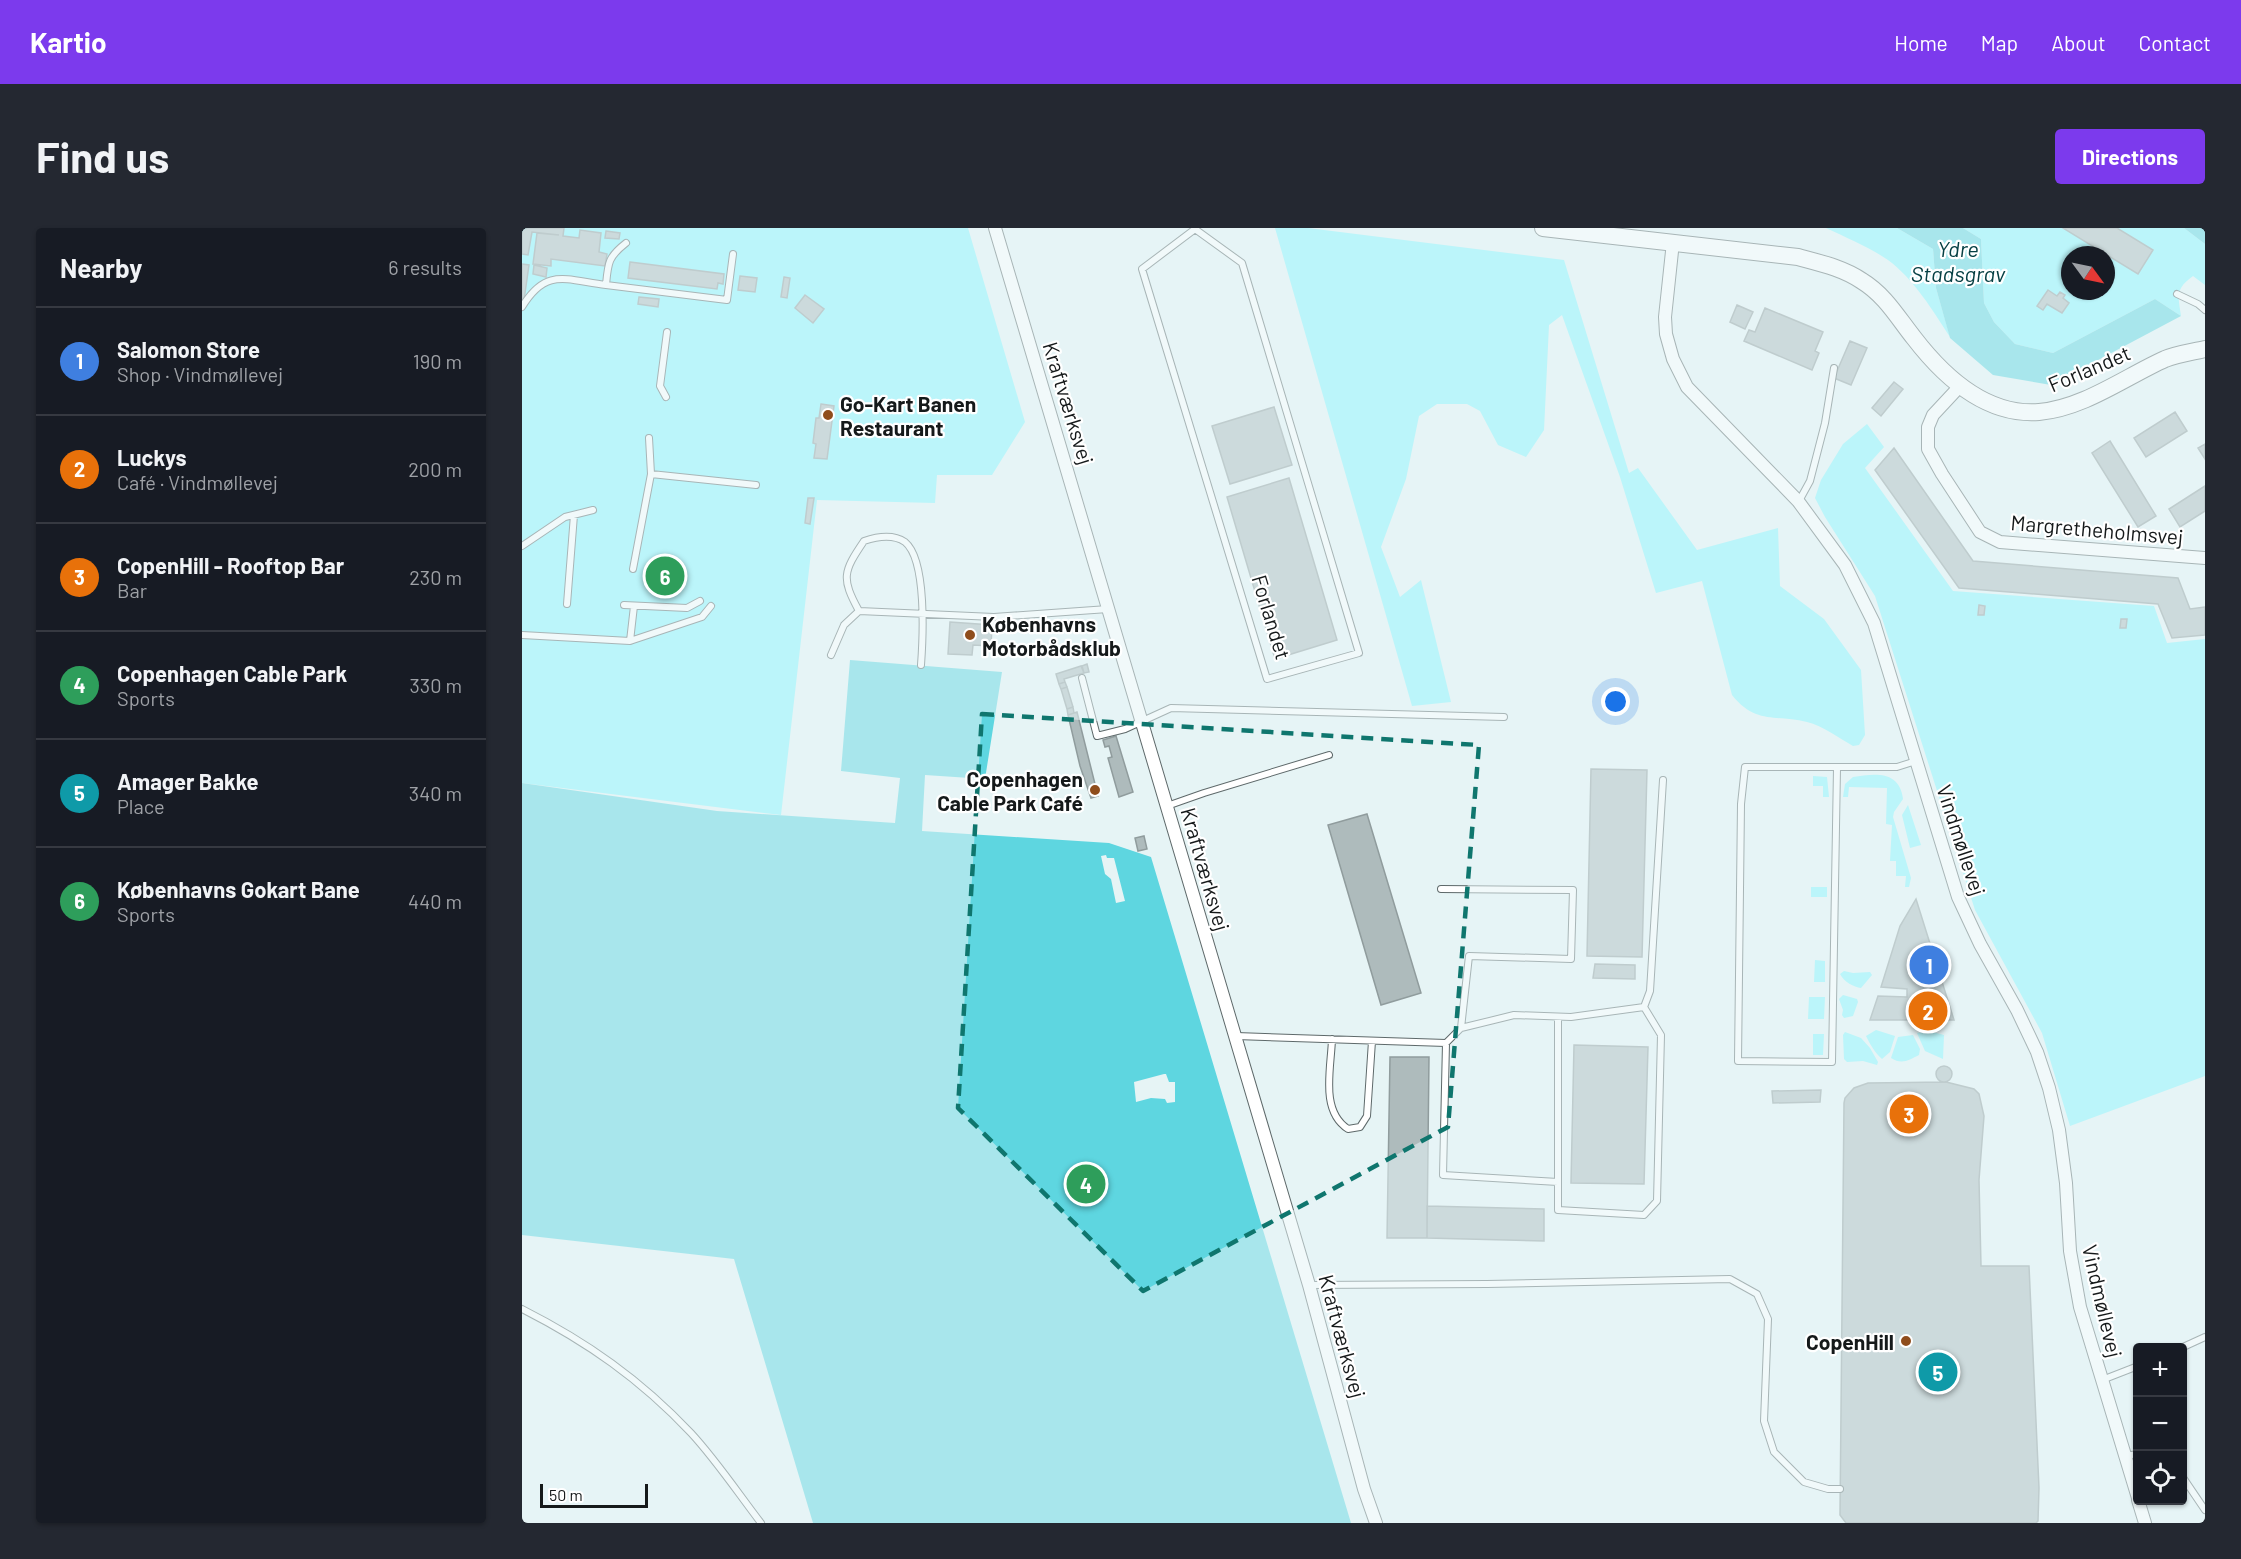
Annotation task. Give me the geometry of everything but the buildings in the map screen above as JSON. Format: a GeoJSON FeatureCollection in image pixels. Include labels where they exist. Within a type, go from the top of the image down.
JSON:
{"type":"FeatureCollection","features":[{"type":"Feature","properties":{"kind":"street","name":"Kraftværksvej"},"geometry":{"type":"LineString","coordinates":[[995,228],[1310,1285],[1376,1523]]}},
{"type":"Feature","properties":{"kind":"street","name":"Forlandet"},"geometry":{"type":"LineString","coordinates":[[1543,228],[1798,257],[1834,267],[1863,281],[1890,304],[1925,352],[1960,386],[1974,397],[2008,409],[2038,412],[2071,405],[2168,358],[2205,349]]}},
{"type":"Feature","properties":{"kind":"street","name":"Vindmøllevej"},"geometry":{"type":"LineString","coordinates":[[1673,242],[1665,317],[1666,334],[1672,359],[1687,387],[1798,501],[1845,565],[1868,610],[1958,897],[1980,945],[2017,1010],[2033,1044],[2049,1088],[2058,1130],[2066,1183],[2072,1262],[2080,1307],[2133,1484]]}},
{"type":"Feature","properties":{"kind":"street","name":"Margretheholmsvej"},"geometry":{"type":"LineString","coordinates":[[1960,386],[1933,415],[1928,426],[1928,449],[1941,474],[1980,532],[2000,542],[2205,558]]}},
{"type":"Feature","properties":{"kind":"street","name":"Vindmøllevej"},"geometry":{"type":"LineString","coordinates":[[2140,1505],[2145,1523]]}},
{"type":"Feature","properties":{"kind":"lane","name":"Forlandet"},"geometry":{"type":"LineString","coordinates":[[1195,229],[1242,263],[1359,653],[1267,679],[1142,269],[1195,229]]}},
{"type":"Feature","properties":{"kind":"lane"},"geometry":{"type":"LineString","coordinates":[[606,285],[610,259],[613,253],[626,243]]}},
{"type":"Feature","properties":{"kind":"lane"},"geometry":{"type":"LineString","coordinates":[[522,307],[532,291],[555,278],[727,300],[733,254]]}},
{"type":"Feature","properties":{"kind":"lane"},"geometry":{"type":"LineString","coordinates":[[2177,294],[2205,310]]}},
{"type":"Feature","properties":{"kind":"lane"},"geometry":{"type":"LineString","coordinates":[[666,397],[660,386],[667,332]]}},
{"type":"Feature","properties":{"kind":"lane"},"geometry":{"type":"LineString","coordinates":[[1798,501],[1810,481],[1825,423],[1834,368]]}},
{"type":"Feature","properties":{"kind":"lane"},"geometry":{"type":"LineString","coordinates":[[633,569],[651,474],[650,438]]}},
{"type":"Feature","properties":{"kind":"lane"},"geometry":{"type":"LineString","coordinates":[[651,474],[756,485]]}},
{"type":"Feature","properties":{"kind":"lane"},"geometry":{"type":"LineString","coordinates":[[522,546],[565,518],[594,510]]}},
{"type":"Feature","properties":{"kind":"lane"},"geometry":{"type":"LineString","coordinates":[[567,604],[574,515]]}},
{"type":"Feature","properties":{"kind":"lane"},"geometry":{"type":"LineString","coordinates":[[859,611],[846,587],[850,562],[864,541],[881,536],[904,541],[915,555],[924,613],[921,666]]}},
{"type":"Feature","properties":{"kind":"lane"},"geometry":{"type":"LineString","coordinates":[[624,605],[687,609],[700,600]]}},
{"type":"Feature","properties":{"kind":"lane"},"geometry":{"type":"LineString","coordinates":[[630,641],[634,606]]}},
{"type":"Feature","properties":{"kind":"lane"},"geometry":{"type":"LineString","coordinates":[[522,635],[630,641],[702,617],[711,606]]}},
{"type":"Feature","properties":{"kind":"lane"},"geometry":{"type":"LineString","coordinates":[[831,655],[844,624],[859,611],[994,617],[1109,609]]}},
{"type":"Feature","properties":{"kind":"lane"},"geometry":{"type":"LineString","coordinates":[[1082,678],[1097,736],[1125,729],[1172,708],[1504,717]]}},
{"type":"Feature","properties":{"kind":"lane"},"geometry":{"type":"LineString","coordinates":[[1167,806],[1329,755]]}},
{"type":"Feature","properties":{"kind":"lane"},"geometry":{"type":"LineString","coordinates":[[1837,768],[1832,1062],[1738,1061],[1741,804],[1745,767],[1897,767],[1917,761]]}},
{"type":"Feature","properties":{"kind":"lane"},"geometry":{"type":"LineString","coordinates":[[1644,1007],[1650,991],[1663,780]]}},
{"type":"Feature","properties":{"kind":"lane"},"geometry":{"type":"LineString","coordinates":[[1441,890],[1573,890],[1570,959],[1469,956],[1461,1028]]}},
{"type":"Feature","properties":{"kind":"lane"},"geometry":{"type":"LineString","coordinates":[[1558,1182],[1443,1175],[1446,1043],[1461,1028],[1514,1015],[1571,1017],[1644,1007]]}},
{"type":"Feature","properties":{"kind":"lane"},"geometry":{"type":"LineString","coordinates":[[1558,1017],[1558,1210],[1644,1215],[1657,1201],[1661,1035],[1644,1007]]}},
{"type":"Feature","properties":{"kind":"lane"},"geometry":{"type":"LineString","coordinates":[[1235,1035],[1446,1043]]}},
{"type":"Feature","properties":{"kind":"lane"},"geometry":{"type":"LineString","coordinates":[[1332,1040],[1329,1105],[1338,1123],[1348,1129],[1360,1127],[1367,1116],[1372,1041]]}},
{"type":"Feature","properties":{"kind":"lane"},"geometry":{"type":"LineString","coordinates":[[1310,1285],[1730,1279],[1757,1294],[1768,1319],[1764,1421],[1774,1452],[1804,1482],[1840,1490]]}},
{"type":"Feature","properties":{"kind":"lane"},"geometry":{"type":"LineString","coordinates":[[522,1309],[591,1347],[643,1386],[692,1434],[760,1523]]}},
{"type":"Feature","properties":{"kind":"lane"},"geometry":{"type":"LineString","coordinates":[[2187,1344],[2205,1337]]}},
{"type":"Feature","properties":{"kind":"lane"},"geometry":{"type":"LineString","coordinates":[[2102,1380],[2133,1368]]}},
{"type":"Feature","properties":{"kind":"lane"},"geometry":{"type":"LineString","coordinates":[[2124,1456],[2133,1455]]}},
{"type":"Feature","properties":{"kind":"lane"},"geometry":{"type":"LineString","coordinates":[[2187,1483],[2205,1510]]}},
{"type":"Feature","properties":{"kind":"highlighted area"},"geometry":{"type":"Polygon","coordinates":[[[982,714],[1479,745],[1448,1127],[1143,1291],[958,1108],[982,714]]]}},
{"type":"Feature","properties":{"kind":"shaded area"},"geometry":{"type":"Polygon","coordinates":[[[522,228],[968,228],[1025,422],[992,475],[937,475],[935,503],[817,500],[781,815],[522,783],[522,228]]]}},
{"type":"Feature","properties":{"kind":"shaded area"},"geometry":{"type":"Polygon","coordinates":[[[1275,228],[1308,228],[1564,260],[1629,473],[1638,468],[1697,550],[1778,528],[1780,586],[1824,619],[1861,670],[1865,735],[1859,745],[1853,746],[1813,724],[1766,717],[1749,711],[1732,695],[1702,581],[1656,593],[1620,477],[1562,315],[1549,325],[1544,430],[1526,457],[1498,445],[1480,411],[1467,404],[1437,404],[1419,416],[1406,479],[1381,547],[1400,597],[1421,580],[1451,702],[1412,706],[1275,228]]]}},
{"type":"Feature","properties":{"kind":"shaded area"},"geometry":{"type":"Polygon","coordinates":[[[1826,228],[1897,228],[1933,249],[1936,288],[1950,337],[1922,296],[1897,267],[1873,251],[1826,228]]]}},
{"type":"Feature","properties":{"kind":"shaded area"},"geometry":{"type":"Polygon","coordinates":[[[1963,228],[2184,228],[2205,244],[2205,285],[2193,276],[2183,285],[2179,293],[2181,316],[2155,299],[2053,353],[2015,344],[1994,322],[1984,303],[1981,239],[1963,228]]]}},
{"type":"Feature","properties":{"kind":"shaded area"},"geometry":{"type":"Polygon","coordinates":[[[1867,424],[1884,447],[1865,468],[1953,591],[2154,606],[2167,643],[2205,639],[2205,1076],[2070,1126],[2042,1033],[1975,910],[1875,596],[1815,498],[1821,480],[1843,444],[1867,424]]]}},
{"type":"Feature","properties":{"kind":"shaded area"},"geometry":{"type":"Polygon","coordinates":[[[1813,776],[1827,777],[1829,797],[1823,797],[1823,786],[1813,786],[1813,776]]]}},
{"type":"Feature","properties":{"kind":"shaded area"},"geometry":{"type":"Polygon","coordinates":[[[1886,776],[1897,783],[1901,790],[1903,799],[1893,817],[1911,878],[1909,887],[1905,887],[1906,876],[1896,876],[1896,861],[1890,861],[1892,825],[1886,824],[1887,788],[1849,787],[1848,797],[1843,797],[1845,784],[1853,777],[1886,776]]]}},
{"type":"Feature","properties":{"kind":"shaded area"},"geometry":{"type":"Polygon","coordinates":[[[1908,805],[1921,845],[1910,848],[1902,815],[1908,805]]]}},
{"type":"Feature","properties":{"kind":"shaded area"},"geometry":{"type":"Polygon","coordinates":[[[1811,887],[1827,887],[1827,897],[1811,897],[1811,887]]]}},
{"type":"Feature","properties":{"kind":"shaded area"},"geometry":{"type":"Polygon","coordinates":[[[1815,960],[1825,961],[1825,982],[1814,982],[1815,960]]]}},
{"type":"Feature","properties":{"kind":"shaded area"},"geometry":{"type":"Polygon","coordinates":[[[1844,971],[1870,972],[1872,975],[1861,988],[1844,979],[1840,974],[1844,971]]]}},
{"type":"Feature","properties":{"kind":"shaded area"},"geometry":{"type":"Polygon","coordinates":[[[1843,995],[1857,999],[1853,1016],[1844,1018],[1842,1015],[1843,1010],[1839,999],[1843,995]]]}},
{"type":"Feature","properties":{"kind":"shaded area"},"geometry":{"type":"Polygon","coordinates":[[[1809,997],[1825,997],[1824,1019],[1808,1019],[1809,997]]]}},
{"type":"Feature","properties":{"kind":"shaded area"},"geometry":{"type":"Polygon","coordinates":[[[1876,1030],[1895,1036],[1890,1052],[1882,1059],[1866,1036],[1876,1030]]]}},
{"type":"Feature","properties":{"kind":"shaded area"},"geometry":{"type":"Polygon","coordinates":[[[1929,1031],[1944,1035],[1943,1059],[1925,1051],[1917,1033],[1929,1031]]]}},
{"type":"Feature","properties":{"kind":"shaded area"},"geometry":{"type":"Polygon","coordinates":[[[1845,1032],[1861,1038],[1870,1048],[1878,1062],[1877,1065],[1863,1061],[1847,1062],[1844,1059],[1843,1035],[1845,1032]]]}},
{"type":"Feature","properties":{"kind":"shaded area"},"geometry":{"type":"Polygon","coordinates":[[[1813,1034],[1824,1034],[1823,1055],[1813,1055],[1813,1034]]]}},
{"type":"Feature","properties":{"kind":"shaded area"},"geometry":{"type":"Polygon","coordinates":[[[1913,1035],[1920,1049],[1919,1055],[1902,1061],[1891,1058],[1898,1037],[1913,1035]]]}},
{"type":"Feature","properties":{"kind":"water","name":"Ydre Stadsgrav"},"geometry":{"type":"Polygon","coordinates":[[[1897,228],[1963,228],[1981,239],[1984,303],[1994,322],[2015,344],[2053,353],[2155,299],[2181,316],[2051,385],[1993,375],[1950,338],[1936,288],[1933,249],[1897,228]]]}},
{"type":"Feature","properties":{"kind":"water"},"geometry":{"type":"Polygon","coordinates":[[[2184,228],[2205,228],[2205,244],[2184,228]]]}},
{"type":"Feature","properties":{"kind":"water"},"geometry":{"type":"Polygon","coordinates":[[[850,660],[1002,672],[985,779],[925,775],[922,831],[1109,843],[1151,857],[1351,1523],[813,1523],[734,1259],[522,1235],[522,783],[717,811],[895,823],[900,778],[841,771],[850,660]]]}},
{"type":"Feature","properties":{"kind":"pier"},"geometry":{"type":"Polygon","coordinates":[[[1106,855],[1107,858],[1114,858],[1125,901],[1116,903],[1111,879],[1105,874],[1101,856],[1106,855]]]}},
{"type":"Feature","properties":{"kind":"pier"},"geometry":{"type":"Polygon","coordinates":[[[1164,1074],[1169,1082],[1175,1082],[1175,1102],[1167,1103],[1165,1099],[1151,1098],[1136,1102],[1134,1082],[1164,1074]]]}},
{"type":"Feature","properties":{"kind":"place","name":"Go-Kart Banen Restaurant"},"geometry":{"type":"Point","coordinates":[828,415]}},
{"type":"Feature","properties":{"kind":"place","name":"Københavns Gokart Bane"},"geometry":{"type":"Point","coordinates":[665,576]}},
{"type":"Feature","properties":{"kind":"place","name":"Københavns Motorbådsklub"},"geometry":{"type":"Point","coordinates":[970,635]}},
{"type":"Feature","properties":{"kind":"place","name":"Copenhagen Cable Park Café"},"geometry":{"type":"Point","coordinates":[1095,790]}},
{"type":"Feature","properties":{"kind":"place","name":"Salomon Store"},"geometry":{"type":"Point","coordinates":[1929,965]}},
{"type":"Feature","properties":{"kind":"place","name":"Luckys"},"geometry":{"type":"Point","coordinates":[1928,1011]}},
{"type":"Feature","properties":{"kind":"place","name":"CopenHill - Rooftop Bar"},"geometry":{"type":"Point","coordinates":[1909,1114]}},
{"type":"Feature","properties":{"kind":"place","name":"Copenhagen Cable Park"},"geometry":{"type":"Point","coordinates":[1086,1184]}},
{"type":"Feature","properties":{"kind":"place","name":"CopenHill"},"geometry":{"type":"Point","coordinates":[1906,1341]}},
{"type":"Feature","properties":{"kind":"place","name":"Amager Bakke"},"geometry":{"type":"Point","coordinates":[1938,1372]}}]}
